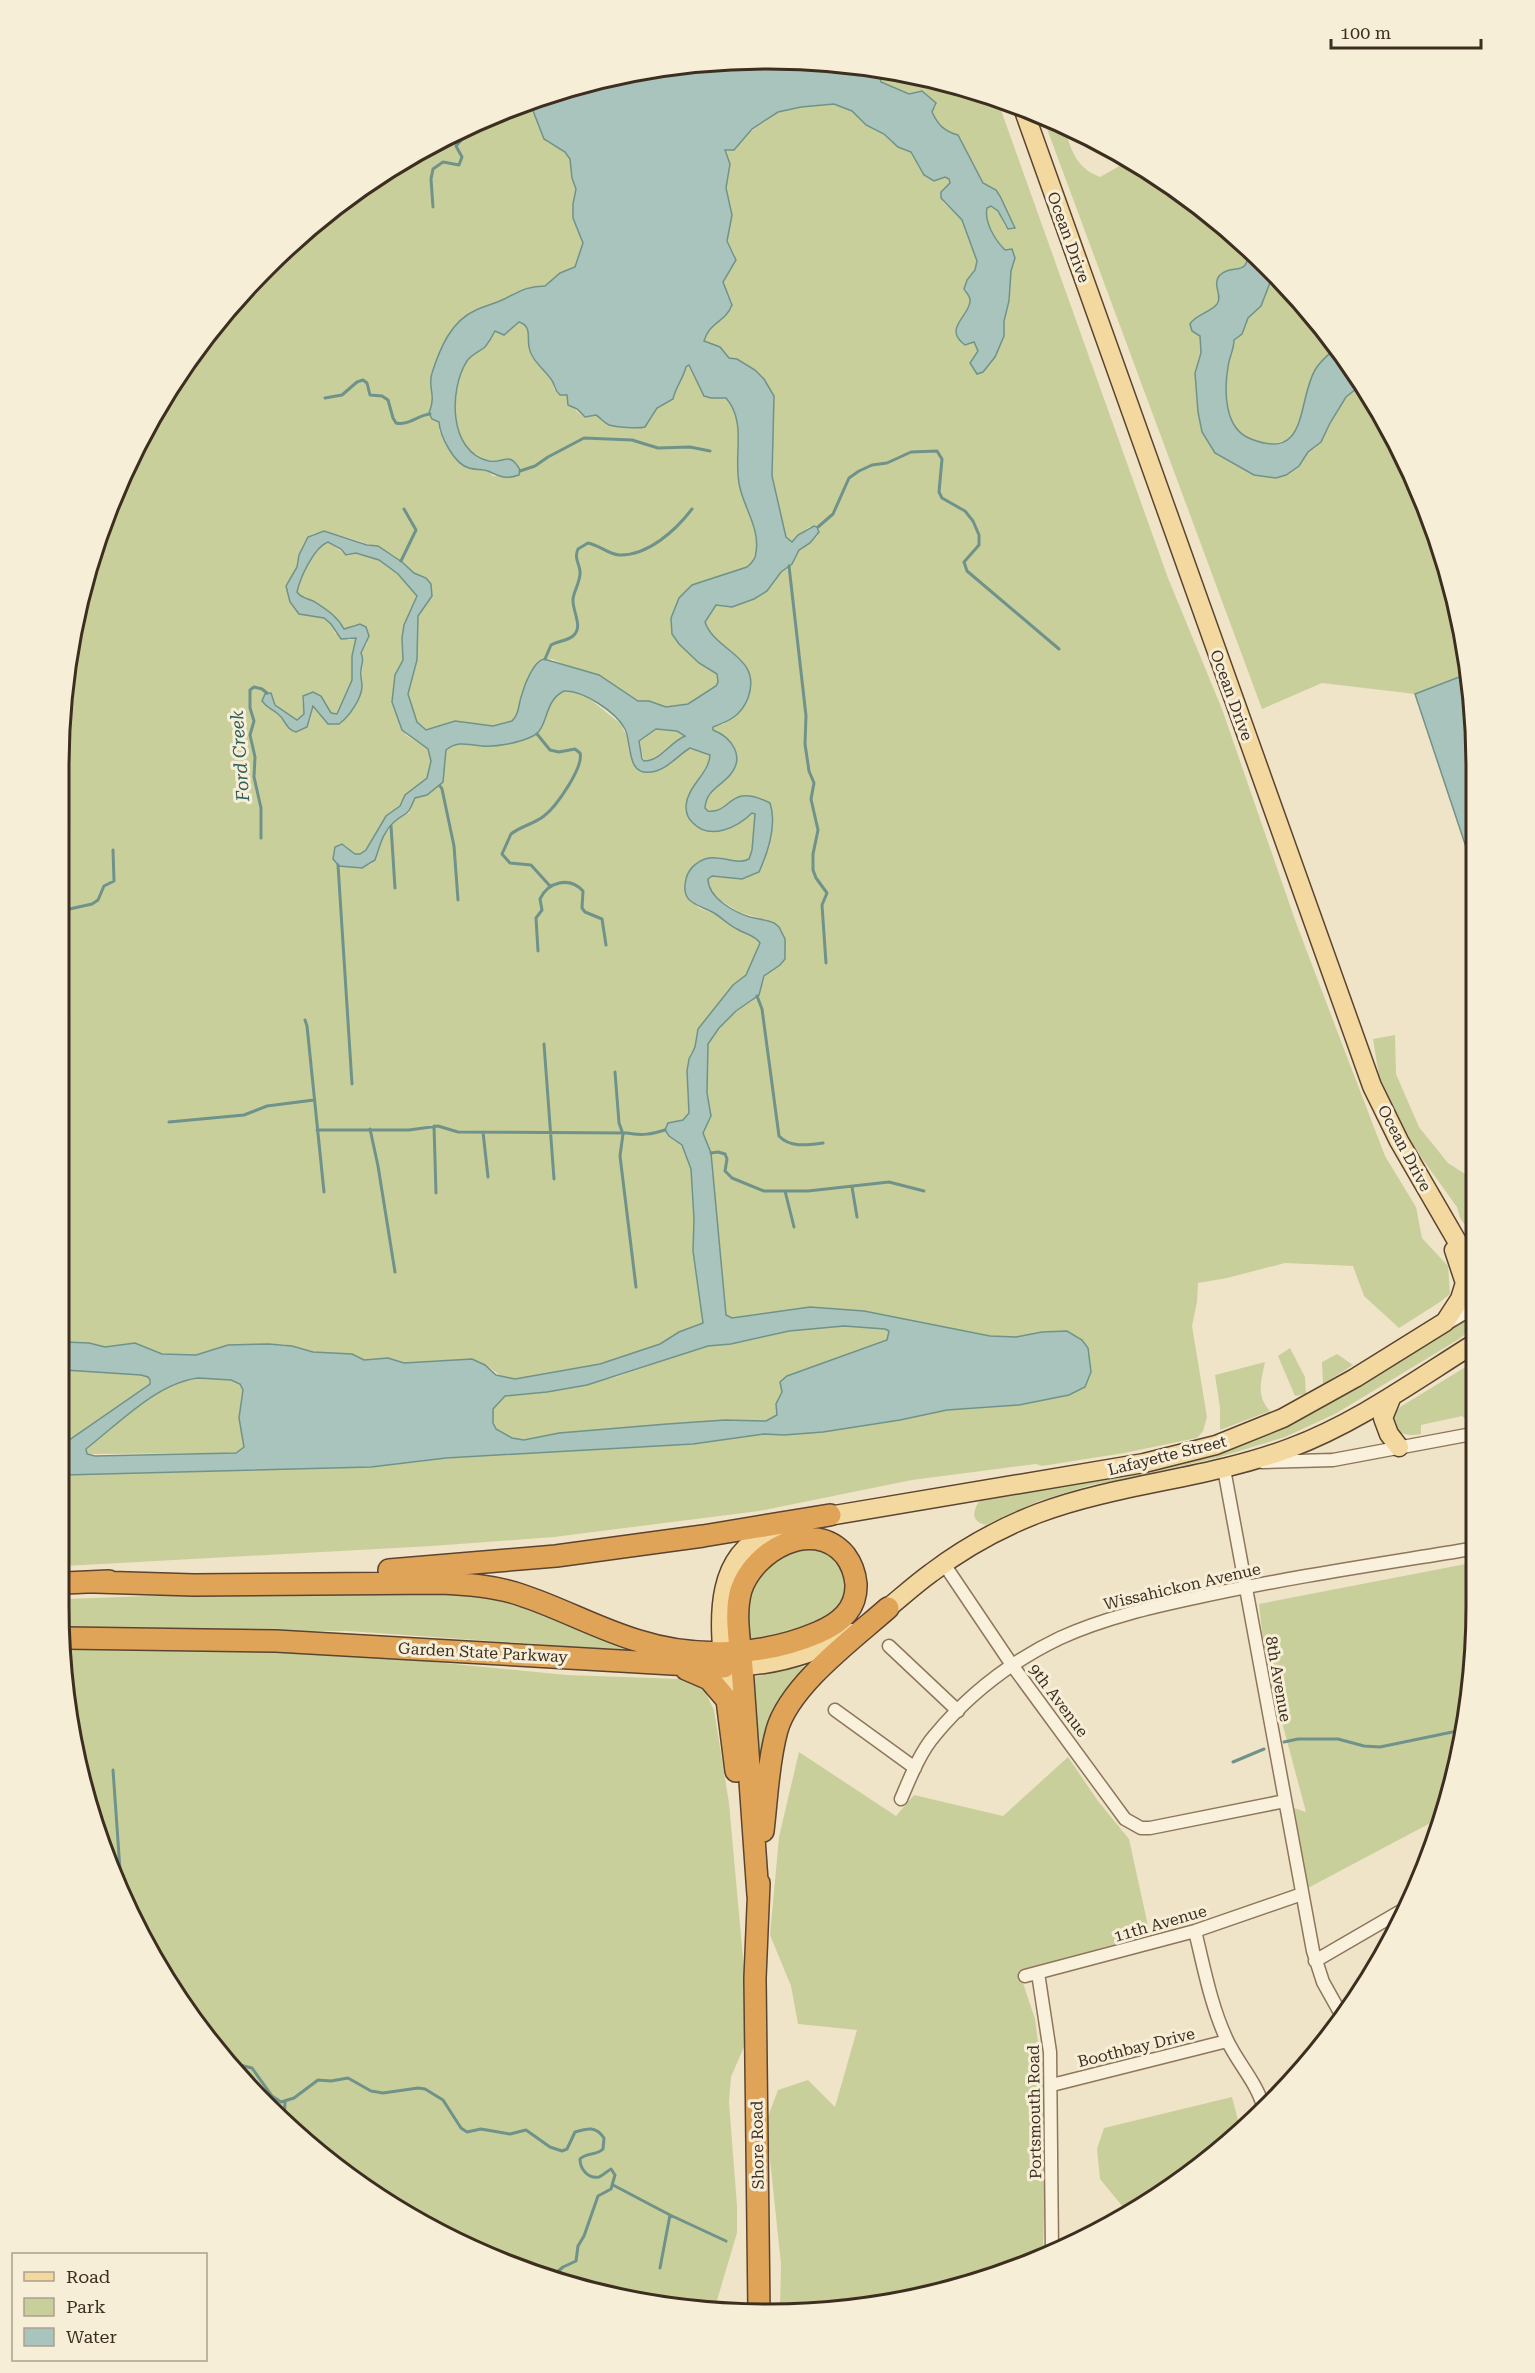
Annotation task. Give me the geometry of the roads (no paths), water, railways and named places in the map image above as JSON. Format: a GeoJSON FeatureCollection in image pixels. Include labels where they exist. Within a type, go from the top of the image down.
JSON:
{"type":"FeatureCollection","features":[{"type":"Feature","properties":{"kind":"highway"},"geometry":{"type":"LineString","coordinates":[[69,1583],[370,1571],[509,1561],[638,1546],[830,1515]]}},
{"type":"Feature","properties":{"kind":"highway"},"geometry":{"type":"LineString","coordinates":[[95,1581],[194,1585],[440,1583],[476,1585],[520,1595],[612,1632],[651,1644],[732,1659],[808,1636],[832,1626],[844,1617],[852,1605],[856,1582],[851,1565],[843,1553],[824,1540],[802,1539],[779,1546],[759,1561],[748,1575],[739,1598],[732,1659],[758,1895]]}},
{"type":"Feature","properties":{"kind":"highway"},"geometry":{"type":"LineString","coordinates":[[758,1895],[773,1751],[781,1719],[800,1689],[888,1608]]}},
{"type":"Feature","properties":{"kind":"highway","name":"Garden State Parkway"},"geometry":{"type":"LineString","coordinates":[[70,1638],[298,1642],[677,1665],[732,1659]]}},
{"type":"Feature","properties":{"kind":"highway"},"geometry":{"type":"LineString","coordinates":[[677,1665],[709,1679],[728,1700]]}},
{"type":"Feature","properties":{"kind":"highway","name":"Shore Road"},"geometry":{"type":"LineString","coordinates":[[728,1700],[744,1841],[755,1978]]}},
{"type":"Feature","properties":{"kind":"highway","name":"Shore Road"},"geometry":{"type":"LineString","coordinates":[[758,1895],[755,1978],[759,2304]]}},
{"type":"Feature","properties":{"kind":"main road","name":"Ocean Drive"},"geometry":{"type":"LineString","coordinates":[[1027,119],[1372,1086],[1399,1141],[1466,1257]]}},
{"type":"Feature","properties":{"kind":"main road"},"geometry":{"type":"LineString","coordinates":[[1444,1220],[1466,1241]]}},
{"type":"Feature","properties":{"kind":"main road"},"geometry":{"type":"LineString","coordinates":[[1444,1220],[1464,1283],[1460,1299],[1445,1322]]}},
{"type":"Feature","properties":{"kind":"main road","name":"Lafayette Street"},"geometry":{"type":"LineString","coordinates":[[732,1659],[721,1601],[725,1582],[737,1559],[749,1545],[772,1531],[830,1515],[1125,1467],[1171,1458],[1216,1445],[1265,1426],[1316,1401],[1466,1310]]}},
{"type":"Feature","properties":{"kind":"main road","name":"Lafayette Street"},"geometry":{"type":"LineString","coordinates":[[888,1608],[944,1564],[998,1532],[1054,1508],[1087,1498],[1252,1462],[1328,1432],[1392,1396],[1466,1349]]}},
{"type":"Feature","properties":{"kind":"main road"},"geometry":{"type":"LineString","coordinates":[[1392,1396],[1383,1418],[1389,1434],[1399,1447]]}},
{"type":"Feature","properties":{"kind":"main road","name":"Garden State Parkway"},"geometry":{"type":"LineString","coordinates":[[732,1659],[785,1660],[808,1653],[851,1634],[888,1608]]}},
{"type":"Feature","properties":{"kind":"main road","name":"Shore Road"},"geometry":{"type":"LineString","coordinates":[[728,1700],[732,1659]]}},
{"type":"Feature","properties":{"kind":"street"},"geometry":{"type":"LineString","coordinates":[[1252,1462],[1319,1461],[1466,1435]]}},
{"type":"Feature","properties":{"kind":"street","name":"8th Avenue"},"geometry":{"type":"LineString","coordinates":[[1224,1469],[1315,1961],[1323,1982],[1338,2009]]}},
{"type":"Feature","properties":{"kind":"street","name":"Wissahickon Avenue"},"geometry":{"type":"LineString","coordinates":[[901,1799],[915,1768],[934,1736],[958,1711],[989,1681],[1059,1638],[1140,1610],[1246,1586],[1466,1550]]}},
{"type":"Feature","properties":{"kind":"street","name":"9th Avenue"},"geometry":{"type":"LineString","coordinates":[[944,1564],[1012,1665],[1125,1819],[1141,1828],[1285,1801]]}},
{"type":"Feature","properties":{"kind":"street"},"geometry":{"type":"LineString","coordinates":[[889,1646],[958,1711]]}},
{"type":"Feature","properties":{"kind":"street"},"geometry":{"type":"LineString","coordinates":[[835,1710],[915,1768]]}},
{"type":"Feature","properties":{"kind":"street","name":"11th Avenue"},"geometry":{"type":"LineString","coordinates":[[1025,1976],[1195,1932],[1302,1894]]}},
{"type":"Feature","properties":{"kind":"street"},"geometry":{"type":"LineString","coordinates":[[1315,1961],[1393,1916]]}},
{"type":"Feature","properties":{"kind":"street"},"geometry":{"type":"LineString","coordinates":[[1195,1932],[1209,1992],[1227,2041],[1261,2099]]}},
{"type":"Feature","properties":{"kind":"street","name":"Portsmouth Road"},"geometry":{"type":"LineString","coordinates":[[1038,1973],[1048,2032],[1052,2085],[1052,2243]]}},
{"type":"Feature","properties":{"kind":"street","name":"Boothbay Drive"},"geometry":{"type":"LineString","coordinates":[[1052,2085],[1227,2041]]}},
{"type":"Feature","properties":{"kind":"water"},"geometry":{"type":"Polygon","coordinates":[[[768,69],[813,70],[880,78],[881,82],[909,94],[922,91],[936,103],[932,112],[937,121],[949,132],[958,135],[983,183],[996,190],[1000,196],[1015,228],[1008,229],[998,211],[991,206],[987,208],[987,219],[994,236],[1005,250],[1012,249],[1015,258],[1011,271],[1004,336],[995,357],[983,372],[977,374],[970,363],[978,351],[974,342],[965,345],[956,334],[956,328],[970,302],[964,289],[967,280],[975,270],[977,261],[962,220],[941,198],[941,192],[950,183],[949,179],[945,177],[934,181],[924,175],[911,152],[898,147],[884,134],[866,125],[852,111],[834,104],[778,112],[752,129],[734,150],[725,150],[730,164],[726,188],[732,215],[727,241],[736,260],[723,282],[732,305],[726,315],[710,329],[704,341],[720,347],[729,358],[737,359],[755,370],[764,379],[774,396],[772,476],[786,537],[792,542],[798,535],[814,526],[819,532],[810,543],[799,550],[792,564],[781,572],[767,591],[754,599],[732,607],[716,605],[705,622],[718,641],[744,663],[751,684],[748,698],[738,714],[713,727],[713,730],[731,742],[737,761],[730,775],[708,797],[705,808],[708,811],[716,811],[738,797],[746,796],[756,797],[770,803],[772,811],[772,829],[766,856],[759,872],[742,879],[712,876],[708,879],[709,886],[717,898],[730,908],[750,917],[774,923],[779,927],[785,939],[785,959],[764,976],[759,995],[736,1011],[719,1028],[708,1044],[707,1093],[711,1116],[703,1133],[711,1153],[726,1315],[732,1318],[810,1307],[864,1311],[990,1336],[1016,1337],[1042,1332],[1067,1331],[1082,1340],[1088,1348],[1091,1372],[1085,1387],[1069,1395],[1019,1405],[947,1410],[823,1432],[764,1434],[693,1444],[446,1458],[371,1467],[69,1475],[69,1440],[150,1384],[150,1380],[141,1375],[69,1370],[69,1342],[89,1343],[105,1347],[135,1343],[162,1354],[196,1355],[228,1345],[269,1344],[292,1346],[313,1352],[352,1354],[364,1360],[388,1358],[404,1363],[472,1359],[485,1365],[496,1375],[515,1379],[600,1364],[660,1344],[679,1332],[703,1323],[693,1251],[691,1169],[682,1145],[669,1136],[665,1130],[668,1123],[683,1120],[689,1113],[687,1071],[698,1029],[733,985],[746,975],[760,943],[714,913],[692,902],[686,894],[685,887],[687,877],[694,865],[703,860],[717,858],[743,861],[749,859],[755,814],[752,813],[739,823],[724,830],[707,831],[700,828],[689,818],[686,806],[690,792],[706,768],[710,755],[690,748],[657,771],[643,772],[634,764],[627,735],[621,722],[607,709],[589,698],[564,691],[557,695],[542,727],[533,736],[501,745],[459,744],[446,750],[443,782],[427,795],[415,798],[408,812],[390,826],[375,860],[362,868],[339,866],[333,859],[335,847],[342,844],[355,854],[366,850],[386,816],[400,806],[405,795],[427,778],[431,761],[428,749],[402,730],[392,702],[395,675],[403,660],[404,625],[417,596],[398,574],[379,560],[356,553],[346,555],[341,549],[328,542],[313,556],[304,571],[297,592],[328,611],[344,629],[360,624],[366,627],[369,636],[361,653],[363,660],[360,696],[351,712],[339,724],[328,724],[313,706],[307,727],[296,732],[290,729],[281,716],[262,701],[265,694],[271,693],[275,705],[297,720],[304,714],[303,696],[313,692],[321,696],[331,713],[337,714],[352,680],[352,656],[356,638],[341,639],[324,618],[299,614],[290,602],[286,586],[297,567],[299,555],[308,537],[324,531],[367,545],[378,546],[414,573],[426,578],[431,584],[432,596],[418,616],[417,660],[408,694],[417,722],[426,730],[455,721],[493,726],[512,721],[518,712],[523,689],[530,673],[544,659],[599,675],[638,701],[649,701],[666,707],[688,704],[716,686],[717,674],[699,663],[672,634],[671,618],[679,598],[692,585],[747,567],[755,556],[756,536],[738,477],[736,418],[726,398],[704,396],[689,365],[686,367],[673,399],[657,408],[645,427],[612,426],[596,415],[585,417],[577,409],[568,405],[567,395],[560,395],[555,389],[553,381],[530,352],[526,326],[519,322],[504,335],[495,331],[485,347],[467,361],[457,387],[455,403],[459,433],[466,446],[476,455],[489,461],[509,459],[513,461],[520,470],[519,475],[502,477],[463,465],[449,449],[439,422],[432,419],[429,413],[432,401],[432,373],[443,345],[460,321],[476,310],[523,290],[545,286],[560,273],[575,267],[583,243],[573,218],[576,189],[570,159],[565,152],[544,139],[533,110],[631,82],[722,70],[768,69]],[[656,729],[639,741],[642,759],[644,761],[655,758],[685,736],[677,731],[656,729]],[[844,1326],[789,1331],[731,1344],[708,1346],[587,1385],[505,1396],[493,1409],[493,1423],[496,1429],[512,1438],[524,1440],[559,1433],[667,1424],[725,1420],[766,1421],[777,1415],[776,1404],[782,1392],[780,1382],[787,1376],[887,1340],[889,1331],[844,1326]],[[198,1378],[183,1381],[153,1396],[86,1449],[87,1454],[95,1456],[236,1453],[244,1447],[239,1418],[243,1390],[240,1384],[231,1380],[198,1378]]]}},
{"type":"Feature","properties":{"kind":"water"},"geometry":{"type":"Polygon","coordinates":[[[1247,260],[1270,283],[1261,306],[1248,318],[1242,334],[1234,340],[1229,363],[1226,398],[1235,427],[1251,439],[1270,444],[1283,442],[1292,435],[1298,425],[1309,383],[1315,370],[1330,353],[1355,390],[1346,397],[1321,442],[1308,452],[1299,466],[1286,475],[1276,478],[1254,475],[1215,453],[1202,432],[1198,412],[1195,373],[1201,353],[1200,336],[1192,331],[1190,324],[1211,310],[1219,301],[1217,280],[1219,276],[1229,270],[1239,269],[1247,260]]]}},
{"type":"Feature","properties":{"kind":"water"},"geometry":{"type":"Polygon","coordinates":[[[1460,677],[1465,722],[1466,847],[1415,694],[1460,677]]]}},
{"type":"Feature","properties":{"kind":"waterway"},"geometry":{"type":"LineString","coordinates":[[433,207],[431,179],[433,169],[443,162],[459,165],[462,157],[456,146],[461,140]]}},
{"type":"Feature","properties":{"kind":"waterway"},"geometry":{"type":"LineString","coordinates":[[325,398],[342,395],[357,382],[363,380],[367,383],[370,395],[382,396],[388,400],[396,423],[405,423],[430,414]]}},
{"type":"Feature","properties":{"kind":"waterway"},"geometry":{"type":"LineString","coordinates":[[520,471],[535,466],[584,438],[632,440],[658,448],[690,447],[710,451]]}},
{"type":"Feature","properties":{"kind":"waterway"},"geometry":{"type":"LineString","coordinates":[[818,527],[833,514],[849,478],[859,471],[872,465],[887,463],[911,452],[937,451],[942,459],[939,492],[942,498],[965,511],[973,521],[979,535],[979,545],[964,562],[967,571],[1059,649]]}},
{"type":"Feature","properties":{"kind":"waterway"},"geometry":{"type":"LineString","coordinates":[[401,561],[416,530],[404,509]]}},
{"type":"Feature","properties":{"kind":"waterway"},"geometry":{"type":"LineString","coordinates":[[545,659],[551,645],[571,638],[578,628],[573,604],[580,575],[578,549],[588,543],[619,555],[640,551],[670,533],[692,509]]}},
{"type":"Feature","properties":{"kind":"waterway"},"geometry":{"type":"LineString","coordinates":[[789,566],[806,716],[805,744],[809,771],[814,783],[811,799],[818,830],[813,854],[813,870],[827,893],[822,905],[826,963]]}},
{"type":"Feature","properties":{"kind":"waterway","name":"Ford Creek"},"geometry":{"type":"LineString","coordinates":[[261,838],[261,808],[254,777],[255,757],[250,735],[254,721],[250,708],[250,690],[254,687],[267,693]]}},
{"type":"Feature","properties":{"kind":"waterway"},"geometry":{"type":"LineString","coordinates":[[537,734],[550,750],[559,752],[575,749],[580,753],[578,767],[574,777],[549,811],[540,819],[511,834],[502,854],[510,863],[531,865],[550,886]]}},
{"type":"Feature","properties":{"kind":"waterway"},"geometry":{"type":"LineString","coordinates":[[440,786],[454,846],[458,900]]}},
{"type":"Feature","properties":{"kind":"waterway"},"geometry":{"type":"LineString","coordinates":[[391,826],[395,888]]}},
{"type":"Feature","properties":{"kind":"waterway"},"geometry":{"type":"LineString","coordinates":[[69,909],[92,904],[98,900],[104,886],[114,881],[113,850]]}},
{"type":"Feature","properties":{"kind":"waterway"},"geometry":{"type":"LineString","coordinates":[[338,865],[352,1084]]}},
{"type":"Feature","properties":{"kind":"waterway"},"geometry":{"type":"LineString","coordinates":[[538,951],[536,918],[542,910],[540,899],[548,888],[565,882],[583,891],[582,908],[585,912],[602,919],[606,945]]}},
{"type":"Feature","properties":{"kind":"waterway"},"geometry":{"type":"LineString","coordinates":[[757,996],[762,1009],[779,1136],[794,1144],[823,1143]]}},
{"type":"Feature","properties":{"kind":"waterway"},"geometry":{"type":"LineString","coordinates":[[305,1020],[324,1192]]}},
{"type":"Feature","properties":{"kind":"waterway"},"geometry":{"type":"LineString","coordinates":[[544,1044],[554,1179]]}},
{"type":"Feature","properties":{"kind":"waterway"},"geometry":{"type":"LineString","coordinates":[[615,1072],[619,1123],[623,1134],[620,1156],[636,1287]]}},
{"type":"Feature","properties":{"kind":"waterway"},"geometry":{"type":"LineString","coordinates":[[169,1122],[244,1115],[267,1106],[314,1100]]}},
{"type":"Feature","properties":{"kind":"waterway"},"geometry":{"type":"LineString","coordinates":[[434,1126],[436,1193]]}},
{"type":"Feature","properties":{"kind":"waterway"},"geometry":{"type":"LineString","coordinates":[[317,1130],[409,1130],[438,1126],[458,1132],[642,1134],[665,1130]]}},
{"type":"Feature","properties":{"kind":"waterway"},"geometry":{"type":"LineString","coordinates":[[370,1129],[395,1272]]}},
{"type":"Feature","properties":{"kind":"waterway"},"geometry":{"type":"LineString","coordinates":[[483,1132],[488,1177]]}},
{"type":"Feature","properties":{"kind":"waterway"},"geometry":{"type":"LineString","coordinates":[[711,1153],[725,1154],[727,1159],[725,1171],[732,1178],[764,1191],[808,1191],[889,1182],[924,1191]]}},
{"type":"Feature","properties":{"kind":"waterway"},"geometry":{"type":"LineString","coordinates":[[852,1187],[857,1217]]}},
{"type":"Feature","properties":{"kind":"waterway"},"geometry":{"type":"LineString","coordinates":[[785,1191],[794,1227]]}},
{"type":"Feature","properties":{"kind":"waterway"},"geometry":{"type":"LineString","coordinates":[[1284,1742],[1298,1739],[1338,1739],[1364,1746],[1380,1747],[1455,1732]]}},
{"type":"Feature","properties":{"kind":"waterway"},"geometry":{"type":"LineString","coordinates":[[1233,1762],[1264,1749]]}},
{"type":"Feature","properties":{"kind":"waterway"},"geometry":{"type":"LineString","coordinates":[[113,1770],[120,1867]]}},
{"type":"Feature","properties":{"kind":"waterway"},"geometry":{"type":"LineString","coordinates":[[242,2066],[252,2068],[272,2096],[281,2102],[294,2098],[318,2080],[331,2081],[348,2078],[371,2091],[383,2093],[425,2089],[443,2100],[461,2128],[467,2132],[481,2129],[510,2134],[526,2130],[550,2147],[562,2151],[567,2149],[575,2132],[588,2129],[598,2131],[604,2138],[603,2149],[586,2155],[580,2159],[580,2163],[585,2172],[595,2177],[611,2169],[615,2175],[611,2189],[598,2196],[584,2236],[578,2246],[576,2261],[558,2271]]}},
{"type":"Feature","properties":{"kind":"waterway"},"geometry":{"type":"LineString","coordinates":[[285,2102],[285,2109]]}},
{"type":"Feature","properties":{"kind":"waterway"},"geometry":{"type":"LineString","coordinates":[[613,2185],[726,2241]]}},
{"type":"Feature","properties":{"kind":"waterway"},"geometry":{"type":"LineString","coordinates":[[660,2268],[670,2215]]}}]}
